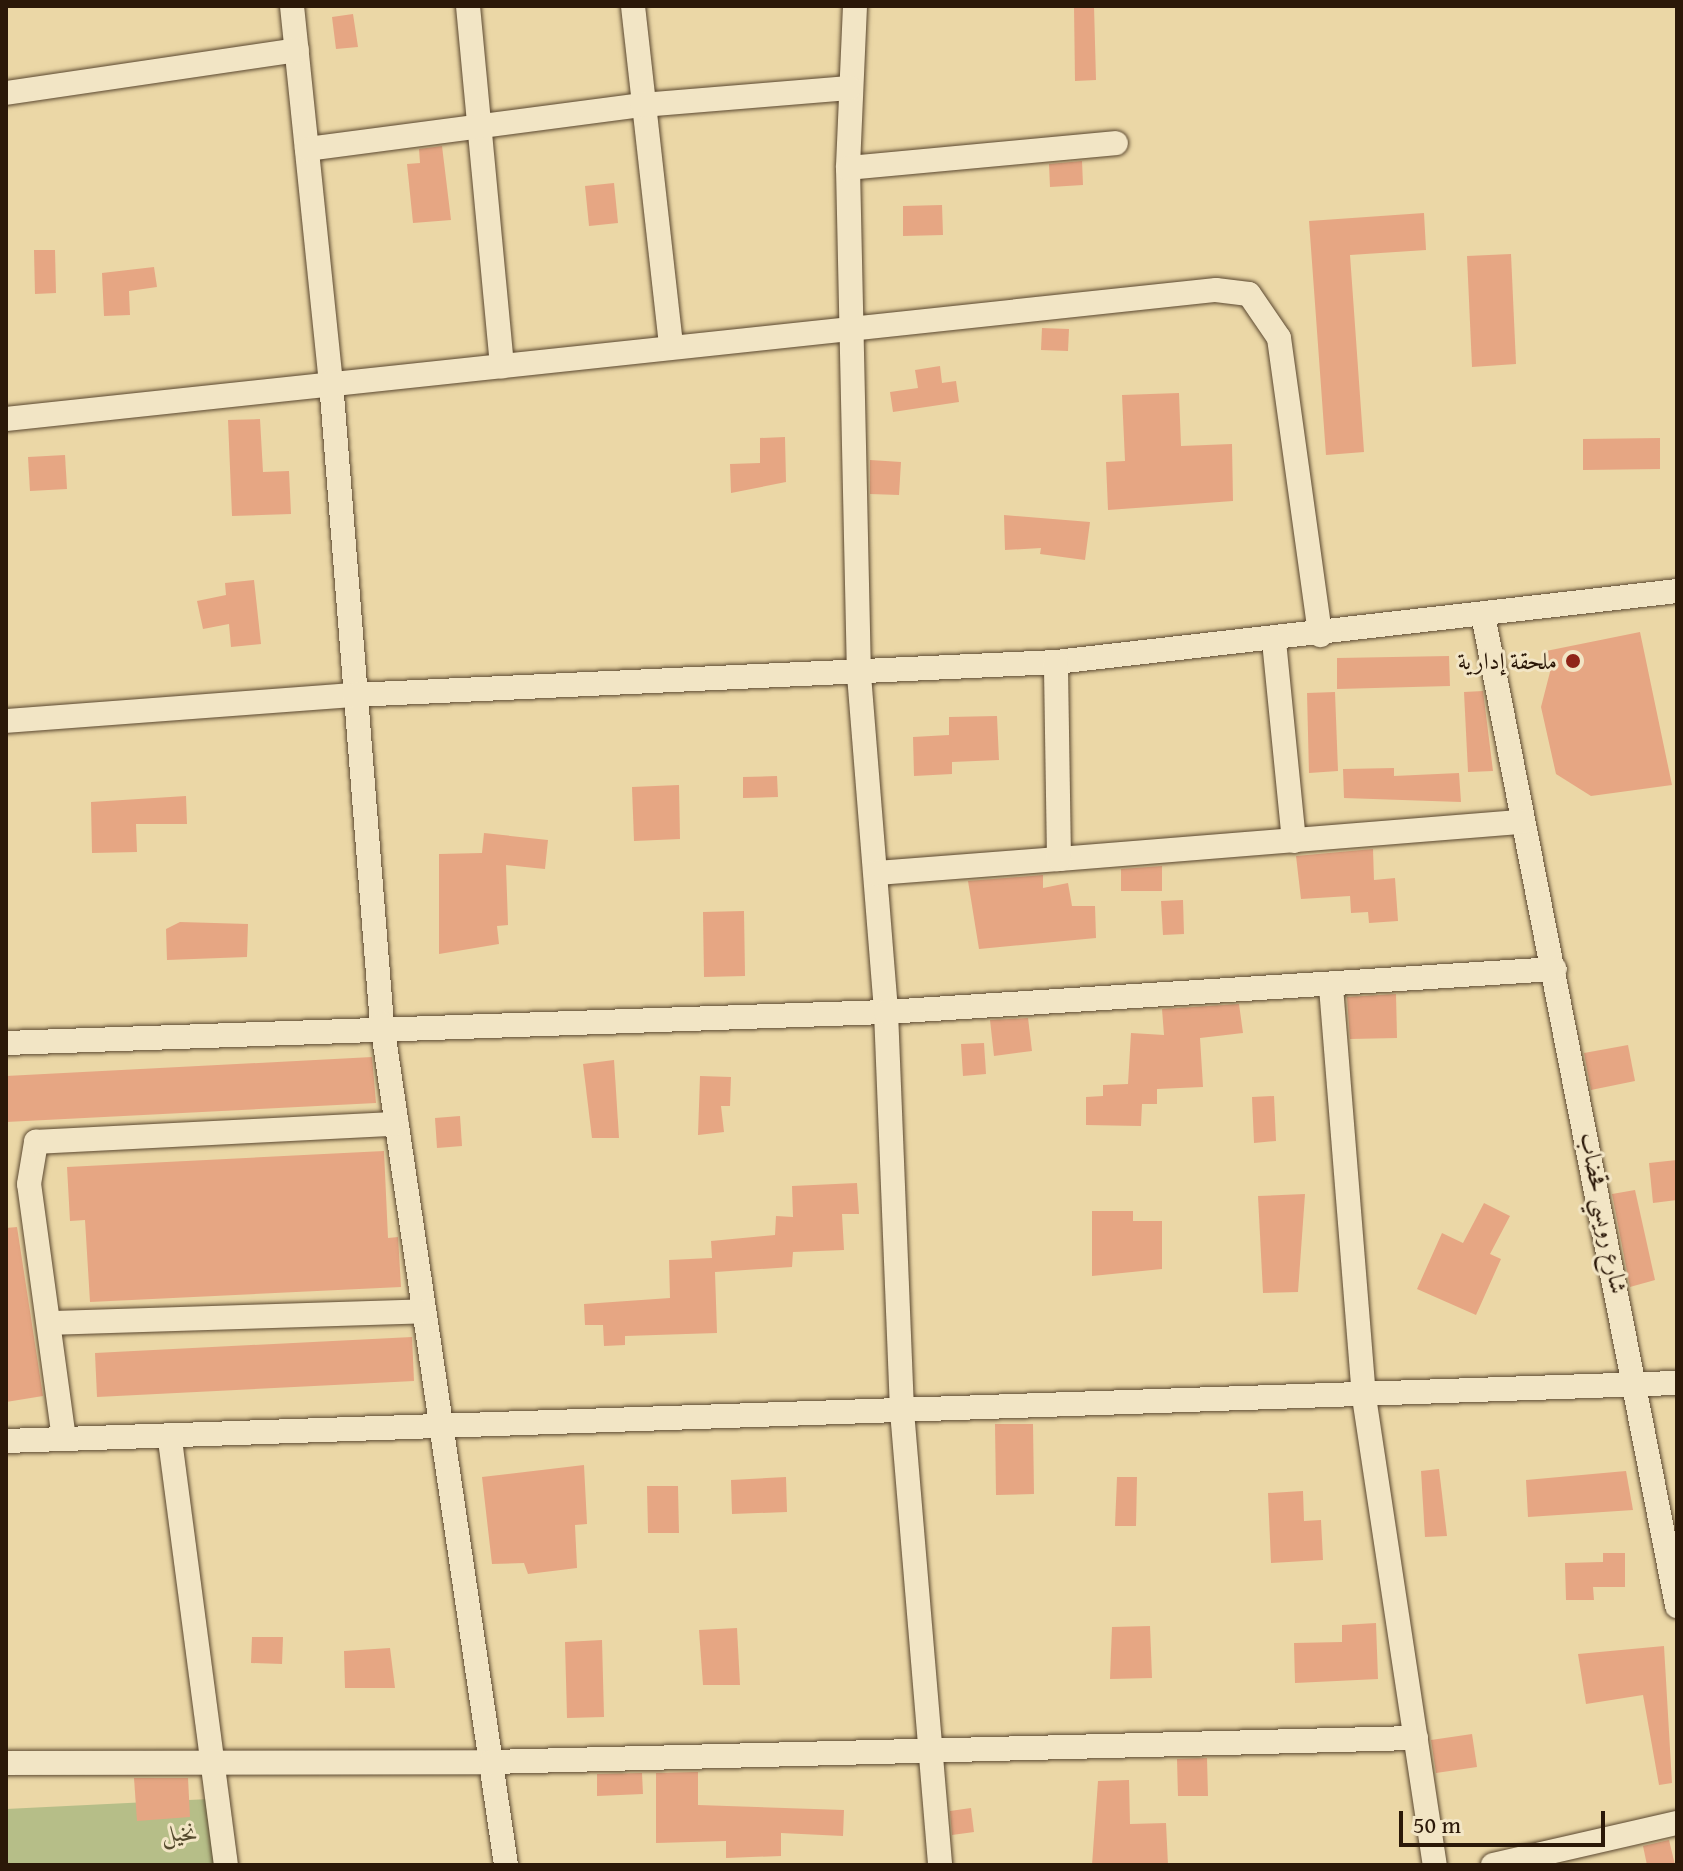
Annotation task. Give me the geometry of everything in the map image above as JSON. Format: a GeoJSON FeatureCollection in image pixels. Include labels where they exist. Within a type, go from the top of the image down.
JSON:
{"type":"FeatureCollection","features":[{"type":"Feature","properties":{"kind":"street"},"geometry":{"type":"LineString","coordinates":[[292,6],[331,382],[382,1024],[506,1865]]}},
{"type":"Feature","properties":{"kind":"street"},"geometry":{"type":"LineString","coordinates":[[468,6],[502,366]]}},
{"type":"Feature","properties":{"kind":"street"},"geometry":{"type":"LineString","coordinates":[[633,6],[671,346]]}},
{"type":"Feature","properties":{"kind":"street"},"geometry":{"type":"LineString","coordinates":[[855,6],[849,88],[848,168],[859,675],[886,1012],[902,1411],[940,1865]]}},
{"type":"Feature","properties":{"kind":"street"},"geometry":{"type":"LineString","coordinates":[[6,93],[297,50]]}},
{"type":"Feature","properties":{"kind":"street"},"geometry":{"type":"LineString","coordinates":[[307,149],[479,131],[642,105],[849,88]]}},
{"type":"Feature","properties":{"kind":"street"},"geometry":{"type":"LineString","coordinates":[[848,168],[1116,143]]}},
{"type":"Feature","properties":{"kind":"street"},"geometry":{"type":"LineString","coordinates":[[6,419],[671,346],[852,334],[1216,290],[1249,294],[1279,338],[1320,635]]}},
{"type":"Feature","properties":{"kind":"street"},"geometry":{"type":"LineString","coordinates":[[6,721],[354,695],[859,675],[1056,662],[1274,641],[1677,591]]}},
{"type":"Feature","properties":{"kind":"street","name":"شارع رويسي قحضاب"},"geometry":{"type":"LineString","coordinates":[[1483,615],[1639,1389],[1677,1606]]}},
{"type":"Feature","properties":{"kind":"street"},"geometry":{"type":"LineString","coordinates":[[1274,641],[1294,841]]}},
{"type":"Feature","properties":{"kind":"street"},"geometry":{"type":"LineString","coordinates":[[1056,662],[1059,859]]}},
{"type":"Feature","properties":{"kind":"street"},"geometry":{"type":"LineString","coordinates":[[876,873],[1523,822]]}},
{"type":"Feature","properties":{"kind":"street"},"geometry":{"type":"LineString","coordinates":[[6,1043],[382,1024],[886,1012],[1331,987],[1555,969]]}},
{"type":"Feature","properties":{"kind":"street"},"geometry":{"type":"LineString","coordinates":[[1331,987],[1364,1397],[1435,1865]]}},
{"type":"Feature","properties":{"kind":"street"},"geometry":{"type":"LineString","coordinates":[[64,1439],[29,1184],[29,1154],[42,1138],[397,1124]]}},
{"type":"Feature","properties":{"kind":"street"},"geometry":{"type":"LineString","coordinates":[[50,1323],[422,1311]]}},
{"type":"Feature","properties":{"kind":"street"},"geometry":{"type":"LineString","coordinates":[[6,1441],[170,1440],[902,1411],[1639,1389],[1677,1383]]}},
{"type":"Feature","properties":{"kind":"street"},"geometry":{"type":"LineString","coordinates":[[170,1440],[226,1865]]}},
{"type":"Feature","properties":{"kind":"street"},"geometry":{"type":"LineString","coordinates":[[6,1763],[210,1760],[491,1762],[1416,1738]]}},
{"type":"Feature","properties":{"kind":"street"},"geometry":{"type":"LineString","coordinates":[[1493,1865],[1677,1823]]}},
{"type":"Feature","properties":{"kind":"green space","name":"نخيل"},"geometry":{"type":"Polygon","coordinates":[[[209,1799],[219,1865],[6,1865],[6,1809],[209,1799]]]}},
{"type":"Feature","properties":{"kind":"building"},"geometry":{"type":"Polygon","coordinates":[[[1074,6],[1094,6],[1096,80],[1075,81],[1074,6]]]}},
{"type":"Feature","properties":{"kind":"building"},"geometry":{"type":"Polygon","coordinates":[[[353,14],[358,47],[336,49],[332,17],[353,14]]]}},
{"type":"Feature","properties":{"kind":"building"},"geometry":{"type":"Polygon","coordinates":[[[442,146],[451,220],[413,223],[407,164],[420,163],[419,149],[442,146]]]}},
{"type":"Feature","properties":{"kind":"building"},"geometry":{"type":"Polygon","coordinates":[[[1082,161],[1083,185],[1050,187],[1049,164],[1082,161]]]}},
{"type":"Feature","properties":{"kind":"building"},"geometry":{"type":"Polygon","coordinates":[[[614,183],[618,223],[589,226],[585,186],[614,183]]]}},
{"type":"Feature","properties":{"kind":"building"},"geometry":{"type":"Polygon","coordinates":[[[942,205],[943,235],[903,236],[903,206],[942,205]]]}},
{"type":"Feature","properties":{"kind":"building"},"geometry":{"type":"Polygon","coordinates":[[[1424,213],[1426,250],[1350,255],[1364,452],[1326,455],[1309,221],[1424,213]]]}},
{"type":"Feature","properties":{"kind":"building"},"geometry":{"type":"Polygon","coordinates":[[[34,250],[55,250],[56,293],[35,294],[34,250]]]}},
{"type":"Feature","properties":{"kind":"building"},"geometry":{"type":"Polygon","coordinates":[[[1511,254],[1516,364],[1472,367],[1467,256],[1511,254]]]}},
{"type":"Feature","properties":{"kind":"building"},"geometry":{"type":"Polygon","coordinates":[[[154,267],[157,287],[129,291],[130,315],[104,316],[102,273],[154,267]]]}},
{"type":"Feature","properties":{"kind":"building"},"geometry":{"type":"Polygon","coordinates":[[[1042,328],[1069,329],[1068,351],[1041,350],[1042,328]]]}},
{"type":"Feature","properties":{"kind":"building"},"geometry":{"type":"Polygon","coordinates":[[[940,366],[942,383],[956,381],[959,402],[893,412],[890,392],[918,388],[915,370],[940,366]]]}},
{"type":"Feature","properties":{"kind":"building"},"geometry":{"type":"Polygon","coordinates":[[[1179,393],[1181,446],[1232,444],[1233,501],[1108,510],[1106,462],[1125,461],[1122,395],[1179,393]]]}},
{"type":"Feature","properties":{"kind":"building"},"geometry":{"type":"Polygon","coordinates":[[[260,419],[263,472],[289,471],[291,514],[232,516],[228,420],[260,419]]]}},
{"type":"Feature","properties":{"kind":"building"},"geometry":{"type":"Polygon","coordinates":[[[785,437],[786,482],[731,493],[730,464],[760,463],[760,438],[785,437]]]}},
{"type":"Feature","properties":{"kind":"building"},"geometry":{"type":"Polygon","coordinates":[[[1660,438],[1660,469],[1583,470],[1583,439],[1660,438]]]}},
{"type":"Feature","properties":{"kind":"building"},"geometry":{"type":"Polygon","coordinates":[[[65,455],[67,489],[30,491],[28,457],[65,455]]]}},
{"type":"Feature","properties":{"kind":"building"},"geometry":{"type":"Polygon","coordinates":[[[870,460],[901,462],[899,495],[870,494],[870,460]]]}},
{"type":"Feature","properties":{"kind":"building"},"geometry":{"type":"Polygon","coordinates":[[[1004,515],[1090,522],[1085,560],[1040,554],[1041,548],[1005,550],[1004,515]]]}},
{"type":"Feature","properties":{"kind":"building"},"geometry":{"type":"Polygon","coordinates":[[[254,580],[261,644],[231,647],[229,624],[203,629],[197,601],[226,595],[225,583],[254,580]]]}},
{"type":"Feature","properties":{"kind":"building"},"geometry":{"type":"Polygon","coordinates":[[[1640,632],[1672,785],[1591,796],[1556,774],[1541,707],[1550,672],[1546,651],[1640,632]]]}},
{"type":"Feature","properties":{"kind":"building"},"geometry":{"type":"Polygon","coordinates":[[[1449,656],[1450,686],[1337,689],[1337,658],[1449,656]]]}},
{"type":"Feature","properties":{"kind":"building"},"geometry":{"type":"Polygon","coordinates":[[[1483,691],[1493,771],[1468,772],[1464,692],[1483,691]]]}},
{"type":"Feature","properties":{"kind":"building"},"geometry":{"type":"Polygon","coordinates":[[[1335,692],[1338,771],[1309,773],[1307,693],[1335,692]]]}},
{"type":"Feature","properties":{"kind":"building"},"geometry":{"type":"Polygon","coordinates":[[[997,716],[999,760],[952,762],[952,774],[914,776],[913,737],[949,735],[949,717],[997,716]]]}},
{"type":"Feature","properties":{"kind":"building"},"geometry":{"type":"Polygon","coordinates":[[[1394,768],[1394,776],[1459,773],[1461,802],[1344,798],[1343,769],[1394,768]]]}},
{"type":"Feature","properties":{"kind":"building"},"geometry":{"type":"Polygon","coordinates":[[[777,776],[778,797],[743,798],[743,777],[777,776]]]}},
{"type":"Feature","properties":{"kind":"building"},"geometry":{"type":"Polygon","coordinates":[[[679,785],[680,839],[634,841],[632,787],[679,785]]]}},
{"type":"Feature","properties":{"kind":"building"},"geometry":{"type":"Polygon","coordinates":[[[186,796],[187,824],[136,824],[137,852],[92,853],[91,802],[186,796]]]}},
{"type":"Feature","properties":{"kind":"building"},"geometry":{"type":"Polygon","coordinates":[[[484,833],[548,840],[545,869],[506,865],[508,925],[497,926],[499,944],[439,954],[439,854],[482,853],[484,833]]]}},
{"type":"Feature","properties":{"kind":"building"},"geometry":{"type":"Polygon","coordinates":[[[1373,849],[1374,880],[1395,878],[1398,921],[1369,923],[1368,912],[1351,913],[1350,896],[1301,899],[1296,856],[1373,849]]]}},
{"type":"Feature","properties":{"kind":"building"},"geometry":{"type":"Polygon","coordinates":[[[1162,866],[1162,891],[1121,891],[1121,869],[1162,866]]]}},
{"type":"Feature","properties":{"kind":"building"},"geometry":{"type":"Polygon","coordinates":[[[1043,875],[1043,888],[1068,883],[1072,906],[1095,906],[1096,938],[979,949],[968,881],[1043,875]]]}},
{"type":"Feature","properties":{"kind":"building"},"geometry":{"type":"Polygon","coordinates":[[[1183,900],[1184,934],[1163,935],[1161,901],[1183,900]]]}},
{"type":"Feature","properties":{"kind":"building"},"geometry":{"type":"Polygon","coordinates":[[[744,911],[745,976],[704,977],[703,912],[744,911]]]}},
{"type":"Feature","properties":{"kind":"building"},"geometry":{"type":"Polygon","coordinates":[[[180,922],[248,924],[247,957],[167,960],[166,929],[180,922]]]}},
{"type":"Feature","properties":{"kind":"building"},"geometry":{"type":"Polygon","coordinates":[[[1396,994],[1397,1038],[1350,1039],[1347,997],[1396,994]]]}},
{"type":"Feature","properties":{"kind":"building"},"geometry":{"type":"Polygon","coordinates":[[[1239,1004],[1243,1033],[1200,1038],[1203,1087],[1157,1089],[1157,1104],[1142,1104],[1141,1126],[1086,1125],[1086,1097],[1103,1096],[1103,1085],[1128,1084],[1131,1033],[1164,1035],[1162,1009],[1239,1004]]]}},
{"type":"Feature","properties":{"kind":"building"},"geometry":{"type":"Polygon","coordinates":[[[1028,1018],[1032,1051],[994,1056],[990,1020],[1028,1018]]]}},
{"type":"Feature","properties":{"kind":"building"},"geometry":{"type":"Polygon","coordinates":[[[984,1043],[986,1074],[963,1076],[961,1044],[984,1043]]]}},
{"type":"Feature","properties":{"kind":"building"},"geometry":{"type":"Polygon","coordinates":[[[1628,1045],[1635,1081],[1591,1090],[1584,1053],[1628,1045]]]}},
{"type":"Feature","properties":{"kind":"building"},"geometry":{"type":"Polygon","coordinates":[[[372,1057],[376,1103],[6,1122],[6,1076],[372,1057]]]}},
{"type":"Feature","properties":{"kind":"building"},"geometry":{"type":"Polygon","coordinates":[[[614,1060],[619,1138],[592,1138],[583,1064],[614,1060]]]}},
{"type":"Feature","properties":{"kind":"building"},"geometry":{"type":"Polygon","coordinates":[[[700,1076],[731,1077],[730,1106],[721,1106],[724,1132],[698,1135],[700,1076]]]}},
{"type":"Feature","properties":{"kind":"building"},"geometry":{"type":"Polygon","coordinates":[[[1274,1096],[1276,1141],[1254,1143],[1252,1097],[1274,1096]]]}},
{"type":"Feature","properties":{"kind":"building"},"geometry":{"type":"Polygon","coordinates":[[[460,1116],[462,1146],[437,1148],[435,1118],[460,1116]]]}},
{"type":"Feature","properties":{"kind":"building"},"geometry":{"type":"Polygon","coordinates":[[[384,1151],[388,1238],[398,1237],[401,1287],[90,1302],[85,1220],[70,1221],[67,1167],[384,1151]]]}},
{"type":"Feature","properties":{"kind":"building"},"geometry":{"type":"Polygon","coordinates":[[[1677,1160],[1677,1200],[1653,1203],[1649,1163],[1677,1160]]]}},
{"type":"Feature","properties":{"kind":"building"},"geometry":{"type":"Polygon","coordinates":[[[857,1183],[859,1214],[842,1214],[844,1250],[793,1252],[792,1267],[715,1272],[717,1333],[625,1336],[625,1345],[604,1346],[603,1325],[585,1325],[584,1304],[670,1298],[669,1260],[712,1258],[711,1241],[775,1235],[776,1216],[793,1217],[792,1186],[857,1183]]]}},
{"type":"Feature","properties":{"kind":"building"},"geometry":{"type":"Polygon","coordinates":[[[1635,1190],[1655,1280],[1630,1287],[1612,1194],[1635,1190]]]}},
{"type":"Feature","properties":{"kind":"building"},"geometry":{"type":"Polygon","coordinates":[[[1305,1194],[1298,1292],[1263,1293],[1258,1196],[1305,1194]]]}},
{"type":"Feature","properties":{"kind":"building"},"geometry":{"type":"Polygon","coordinates":[[[1484,1203],[1510,1216],[1490,1254],[1501,1259],[1476,1315],[1417,1289],[1442,1233],[1463,1243],[1484,1203]]]}},
{"type":"Feature","properties":{"kind":"building"},"geometry":{"type":"Polygon","coordinates":[[[1092,1211],[1133,1211],[1133,1221],[1162,1221],[1162,1269],[1092,1276],[1092,1211]]]}},
{"type":"Feature","properties":{"kind":"building"},"geometry":{"type":"Polygon","coordinates":[[[17,1227],[43,1396],[6,1402],[6,1228],[17,1227]]]}},
{"type":"Feature","properties":{"kind":"building"},"geometry":{"type":"Polygon","coordinates":[[[412,1337],[414,1381],[97,1397],[95,1353],[412,1337]]]}},
{"type":"Feature","properties":{"kind":"building"},"geometry":{"type":"Polygon","coordinates":[[[995,1424],[1033,1424],[1034,1494],[996,1495],[995,1424]]]}},
{"type":"Feature","properties":{"kind":"building"},"geometry":{"type":"Polygon","coordinates":[[[584,1465],[587,1524],[575,1525],[577,1568],[528,1574],[524,1563],[492,1564],[482,1477],[584,1465]]]}},
{"type":"Feature","properties":{"kind":"building"},"geometry":{"type":"Polygon","coordinates":[[[1439,1469],[1447,1536],[1425,1537],[1421,1471],[1439,1469]]]}},
{"type":"Feature","properties":{"kind":"building"},"geometry":{"type":"Polygon","coordinates":[[[1626,1471],[1633,1510],[1528,1517],[1526,1480],[1626,1471]]]}},
{"type":"Feature","properties":{"kind":"building"},"geometry":{"type":"Polygon","coordinates":[[[786,1477],[787,1512],[732,1514],[731,1480],[786,1477]]]}},
{"type":"Feature","properties":{"kind":"building"},"geometry":{"type":"Polygon","coordinates":[[[1117,1477],[1137,1477],[1136,1526],[1115,1526],[1117,1477]]]}},
{"type":"Feature","properties":{"kind":"building"},"geometry":{"type":"Polygon","coordinates":[[[647,1486],[678,1486],[679,1533],[648,1533],[647,1486]]]}},
{"type":"Feature","properties":{"kind":"building"},"geometry":{"type":"Polygon","coordinates":[[[1303,1491],[1304,1521],[1321,1520],[1323,1560],[1271,1563],[1268,1493],[1303,1491]]]}},
{"type":"Feature","properties":{"kind":"building"},"geometry":{"type":"Polygon","coordinates":[[[1603,1553],[1625,1553],[1625,1587],[1593,1587],[1594,1600],[1566,1600],[1565,1563],[1603,1562],[1603,1553]]]}},
{"type":"Feature","properties":{"kind":"building"},"geometry":{"type":"Polygon","coordinates":[[[1376,1623],[1378,1679],[1295,1683],[1294,1643],[1342,1642],[1342,1625],[1376,1623]]]}},
{"type":"Feature","properties":{"kind":"building"},"geometry":{"type":"Polygon","coordinates":[[[1150,1626],[1152,1678],[1110,1679],[1112,1627],[1150,1626]]]}},
{"type":"Feature","properties":{"kind":"building"},"geometry":{"type":"Polygon","coordinates":[[[737,1628],[740,1685],[703,1685],[699,1630],[737,1628]]]}},
{"type":"Feature","properties":{"kind":"building"},"geometry":{"type":"Polygon","coordinates":[[[252,1637],[283,1637],[282,1664],[251,1663],[252,1637]]]}},
{"type":"Feature","properties":{"kind":"building"},"geometry":{"type":"Polygon","coordinates":[[[602,1640],[604,1717],[567,1718],[565,1642],[602,1640]]]}},
{"type":"Feature","properties":{"kind":"building"},"geometry":{"type":"Polygon","coordinates":[[[1664,1646],[1672,1783],[1659,1785],[1643,1695],[1586,1704],[1578,1654],[1664,1646]]]}},
{"type":"Feature","properties":{"kind":"building"},"geometry":{"type":"Polygon","coordinates":[[[390,1648],[395,1688],[345,1688],[344,1651],[390,1648]]]}},
{"type":"Feature","properties":{"kind":"building"},"geometry":{"type":"Polygon","coordinates":[[[1472,1734],[1477,1767],[1436,1773],[1431,1740],[1472,1734]]]}},
{"type":"Feature","properties":{"kind":"building"},"geometry":{"type":"Polygon","coordinates":[[[1207,1758],[1208,1796],[1178,1796],[1177,1759],[1207,1758]]]}},
{"type":"Feature","properties":{"kind":"building"},"geometry":{"type":"Polygon","coordinates":[[[698,1772],[698,1805],[844,1810],[843,1836],[781,1833],[781,1856],[726,1858],[726,1841],[656,1843],[656,1773],[698,1772]]]}},
{"type":"Feature","properties":{"kind":"building"},"geometry":{"type":"Polygon","coordinates":[[[642,1773],[643,1794],[597,1796],[597,1774],[642,1773]]]}},
{"type":"Feature","properties":{"kind":"building"},"geometry":{"type":"Polygon","coordinates":[[[134,1778],[188,1778],[190,1817],[137,1821],[134,1778]]]}},
{"type":"Feature","properties":{"kind":"building"},"geometry":{"type":"Polygon","coordinates":[[[1129,1780],[1130,1824],[1166,1823],[1168,1865],[1092,1865],[1098,1781],[1129,1780]]]}},
{"type":"Feature","properties":{"kind":"building"},"geometry":{"type":"Polygon","coordinates":[[[971,1808],[974,1832],[952,1835],[950,1811],[971,1808]]]}},
{"type":"Feature","properties":{"kind":"building"},"geometry":{"type":"Polygon","coordinates":[[[1669,1840],[1675,1865],[1647,1865],[1643,1846],[1669,1840]]]}},
{"type":"Feature","properties":{"kind":"place","name":"ملحقة إدارية"},"geometry":{"type":"Point","coordinates":[1573,661]}}]}
